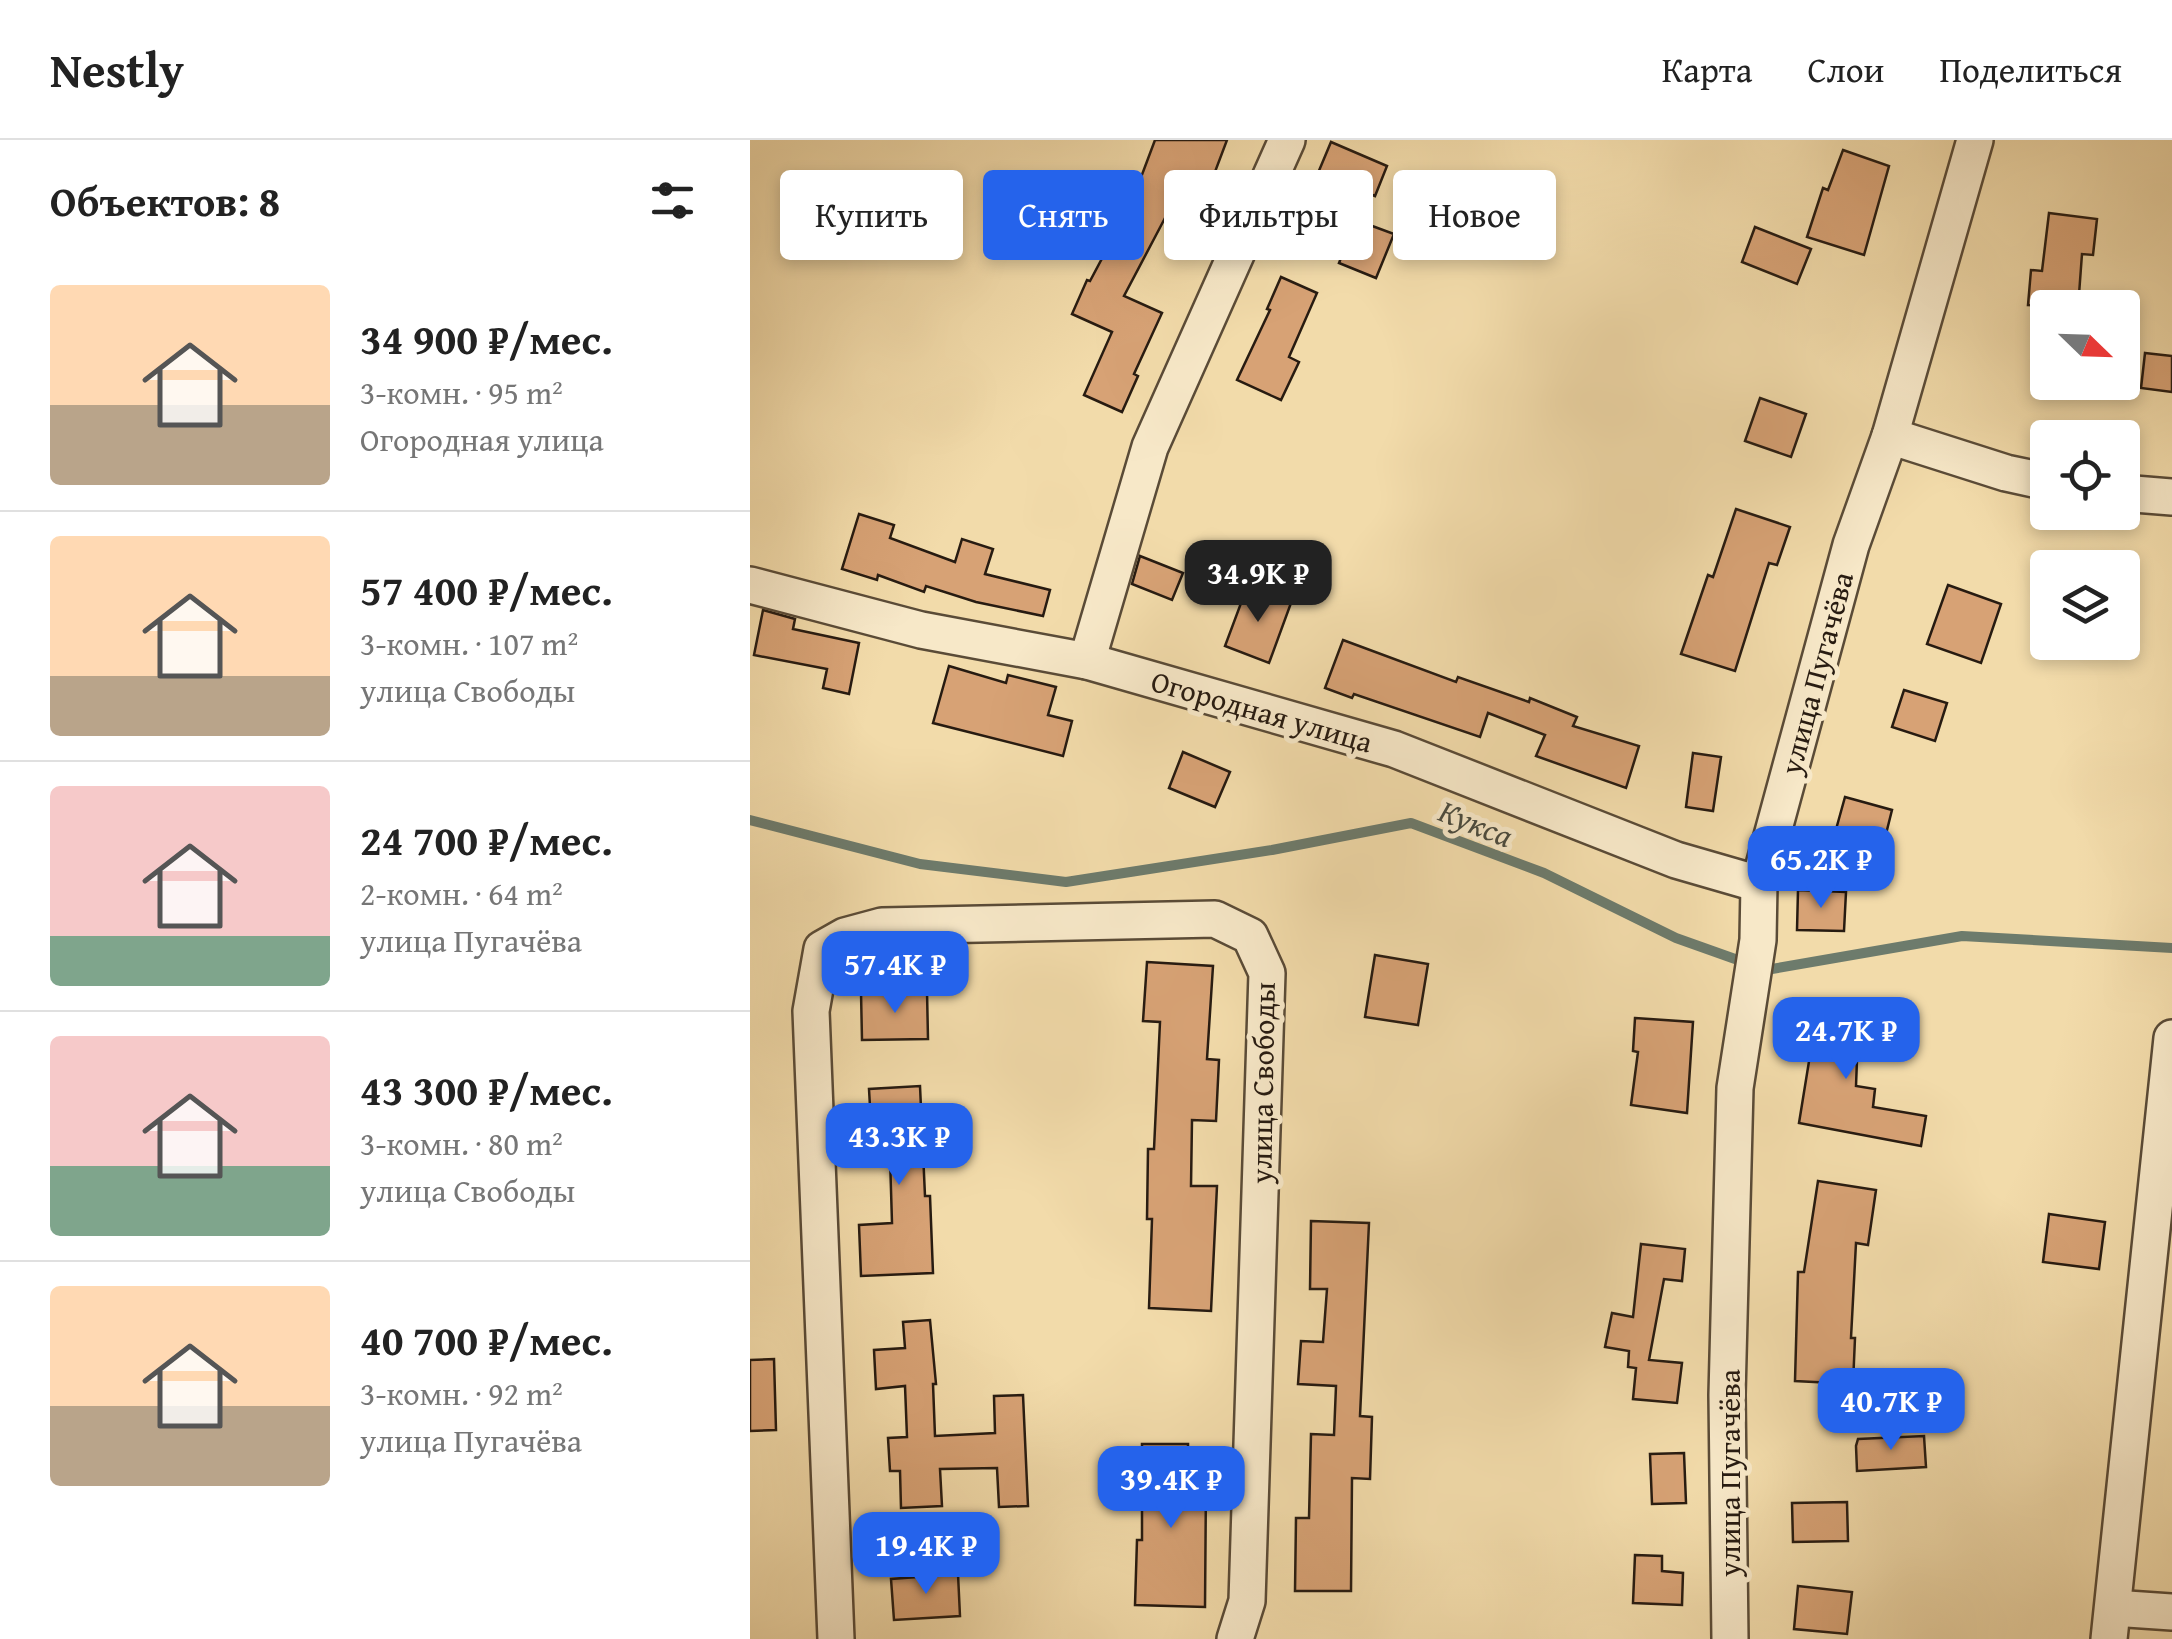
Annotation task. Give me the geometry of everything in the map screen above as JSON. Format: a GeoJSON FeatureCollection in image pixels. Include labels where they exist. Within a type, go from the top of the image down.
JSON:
{"type":"FeatureCollection","features":[{"type":"Feature","properties":{"kind":"street"},"geometry":{"type":"LineString","coordinates":[[1088,661],[1150,447],[1287,140]]}},
{"type":"Feature","properties":{"kind":"street","name":"улица Пугачёва"},"geometry":{"type":"LineString","coordinates":[[1730,1639],[1727,1396],[1735,1088],[1758,940],[1759,884],[1852,545],[1890,436],[1975,140]]}},
{"type":"Feature","properties":{"kind":"street"},"geometry":{"type":"LineString","coordinates":[[1890,436],[2030,478]]}},
{"type":"Feature","properties":{"kind":"street"},"geometry":{"type":"LineString","coordinates":[[2140,495],[2172,497]]}},
{"type":"Feature","properties":{"kind":"street","name":"Огородная улица"},"geometry":{"type":"LineString","coordinates":[[750,585],[922,630],[1088,661],[1394,749],[1676,860],[1759,884]]}},
{"type":"Feature","properties":{"kind":"street","name":"улица Свободы"},"geometry":{"type":"LineString","coordinates":[[836,1639],[811,1010],[822,948],[845,936],[882,926],[1215,919],[1250,936],[1267,974],[1246,1601],[1234,1639]]}},
{"type":"Feature","properties":{"kind":"street"},"geometry":{"type":"LineString","coordinates":[[2172,1038],[2111,1623],[2172,1612]]}},
{"type":"Feature","properties":{"kind":"building"},"geometry":{"type":"Polygon","coordinates":[[[1155,140],[1227,140],[1216,170],[1164,170],[1164,220],[1144,258],[1144,170],[1155,140]]]}},
{"type":"Feature","properties":{"kind":"building"},"geometry":{"type":"Polygon","coordinates":[[[1331,142],[1387,166],[1375,196],[1373,170],[1319,170],[1331,142]]]}},
{"type":"Feature","properties":{"kind":"building"},"geometry":{"type":"Polygon","coordinates":[[[1843,150],[1889,166],[1864,255],[1807,237],[1823,188],[1828,190],[1843,150]]]}},
{"type":"Feature","properties":{"kind":"building"},"geometry":{"type":"Polygon","coordinates":[[[2049,213],[2097,219],[2093,255],[2082,254],[2079,290],[2030,290],[2028,305],[2031,270],[2042,271],[2049,213]]]}},
{"type":"Feature","properties":{"kind":"building"},"geometry":{"type":"Polygon","coordinates":[[[1373,226],[1393,234],[1376,278],[1339,263],[1373,260],[1373,226]]]}},
{"type":"Feature","properties":{"kind":"building"},"geometry":{"type":"Polygon","coordinates":[[[1755,227],[1811,249],[1797,284],[1742,262],[1755,227]]]}},
{"type":"Feature","properties":{"kind":"building"},"geometry":{"type":"Polygon","coordinates":[[[1101,260],[1143,260],[1124,296],[1162,313],[1134,374],[1138,376],[1122,412],[1084,395],[1112,332],[1072,314],[1087,280],[1090,281],[1101,260]]]}},
{"type":"Feature","properties":{"kind":"building"},"geometry":{"type":"Polygon","coordinates":[[[1281,277],[1317,293],[1289,357],[1299,362],[1281,400],[1237,380],[1281,277]]]}},
{"type":"Feature","properties":{"kind":"building"},"geometry":{"type":"Polygon","coordinates":[[[2145,353],[2172,356],[2172,392],[2141,388],[2145,353]]]}},
{"type":"Feature","properties":{"kind":"building"},"geometry":{"type":"Polygon","coordinates":[[[1760,398],[1806,414],[1791,457],[1745,441],[1760,398]]]}},
{"type":"Feature","properties":{"kind":"building"},"geometry":{"type":"Polygon","coordinates":[[[1736,509],[1790,527],[1777,565],[1769,563],[1735,671],[1681,654],[1736,509]]]}},
{"type":"Feature","properties":{"kind":"building"},"geometry":{"type":"Polygon","coordinates":[[[859,514],[894,525],[890,538],[955,562],[962,539],[993,549],[985,574],[1050,590],[1043,616],[976,602],[926,586],[924,592],[878,575],[877,580],[842,569],[859,514]]]}},
{"type":"Feature","properties":{"kind":"building"},"geometry":{"type":"Polygon","coordinates":[[[1140,556],[1183,573],[1172,600],[1132,584],[1140,556]]]}},
{"type":"Feature","properties":{"kind":"building"},"geometry":{"type":"Polygon","coordinates":[[[1948,585],[2001,604],[1981,663],[1927,644],[1948,585]]]}},
{"type":"Feature","properties":{"kind":"building"},"geometry":{"type":"Polygon","coordinates":[[[1247,587],[1291,603],[1269,663],[1225,646],[1247,587]]]}},
{"type":"Feature","properties":{"kind":"building"},"geometry":{"type":"Polygon","coordinates":[[[763,610],[795,619],[793,629],[859,643],[849,694],[823,688],[827,669],[754,655],[763,610]]]}},
{"type":"Feature","properties":{"kind":"building"},"geometry":{"type":"Polygon","coordinates":[[[1343,640],[1456,682],[1458,677],[1529,702],[1530,698],[1577,717],[1573,726],[1639,746],[1626,788],[1536,756],[1545,735],[1488,713],[1480,737],[1354,694],[1352,698],[1325,688],[1343,640]]]}},
{"type":"Feature","properties":{"kind":"building"},"geometry":{"type":"Polygon","coordinates":[[[949,666],[1006,683],[1008,675],[1056,687],[1048,715],[1072,721],[1063,756],[933,723],[949,666]]]}},
{"type":"Feature","properties":{"kind":"building"},"geometry":{"type":"Polygon","coordinates":[[[1904,690],[1947,703],[1935,741],[1892,727],[1904,690]]]}},
{"type":"Feature","properties":{"kind":"building"},"geometry":{"type":"Polygon","coordinates":[[[1183,752],[1230,772],[1215,807],[1169,788],[1183,752]]]}},
{"type":"Feature","properties":{"kind":"building"},"geometry":{"type":"Polygon","coordinates":[[[1693,753],[1721,757],[1713,811],[1686,807],[1693,753]]]}},
{"type":"Feature","properties":{"kind":"building"},"geometry":{"type":"Polygon","coordinates":[[[1845,797],[1892,810],[1883,846],[1835,833],[1845,797]]]}},
{"type":"Feature","properties":{"kind":"building"},"geometry":{"type":"Polygon","coordinates":[[[1798,890],[1846,892],[1844,931],[1797,930],[1798,890]]]}},
{"type":"Feature","properties":{"kind":"building"},"geometry":{"type":"Polygon","coordinates":[[[1375,955],[1428,964],[1418,1025],[1365,1017],[1375,955]]]}},
{"type":"Feature","properties":{"kind":"building"},"geometry":{"type":"Polygon","coordinates":[[[1147,962],[1213,966],[1207,1059],[1219,1060],[1216,1121],[1192,1120],[1191,1186],[1217,1186],[1211,1311],[1149,1308],[1152,1219],[1147,1219],[1148,1149],[1154,1149],[1160,1022],[1143,1021],[1147,962]]]}},
{"type":"Feature","properties":{"kind":"building"},"geometry":{"type":"Polygon","coordinates":[[[927,991],[928,1039],[862,1040],[861,992],[927,991]]]}},
{"type":"Feature","properties":{"kind":"building"},"geometry":{"type":"Polygon","coordinates":[[[1806,1006],[1859,1007],[1856,1086],[1875,1089],[1873,1107],[1926,1116],[1921,1146],[1799,1123],[1811,1049],[1804,1049],[1806,1006]]]}},
{"type":"Feature","properties":{"kind":"building"},"geometry":{"type":"Polygon","coordinates":[[[1635,1018],[1693,1022],[1687,1113],[1631,1105],[1638,1052],[1633,1051],[1635,1018]]]}},
{"type":"Feature","properties":{"kind":"building"},"geometry":{"type":"Polygon","coordinates":[[[920,1086],[933,1273],[861,1276],[859,1225],[892,1223],[890,1157],[873,1159],[869,1089],[920,1086]]]}},
{"type":"Feature","properties":{"kind":"building"},"geometry":{"type":"Polygon","coordinates":[[[1818,1181],[1876,1190],[1868,1245],[1856,1243],[1853,1384],[1795,1381],[1798,1272],[1804,1272],[1818,1181]]]}},
{"type":"Feature","properties":{"kind":"building"},"geometry":{"type":"Polygon","coordinates":[[[2049,1214],[2105,1222],[2099,1269],[2043,1262],[2049,1214]]]}},
{"type":"Feature","properties":{"kind":"building"},"geometry":{"type":"Polygon","coordinates":[[[1311,1221],[1369,1223],[1360,1416],[1372,1417],[1370,1479],[1352,1478],[1351,1591],[1295,1591],[1296,1518],[1309,1518],[1311,1434],[1334,1435],[1336,1386],[1298,1384],[1301,1341],[1323,1342],[1327,1289],[1310,1289],[1311,1221]]]}},
{"type":"Feature","properties":{"kind":"building"},"geometry":{"type":"Polygon","coordinates":[[[1641,1244],[1685,1249],[1682,1281],[1664,1279],[1649,1360],[1682,1363],[1677,1403],[1633,1399],[1636,1368],[1628,1367],[1629,1351],[1605,1347],[1612,1313],[1633,1317],[1641,1244]]]}},
{"type":"Feature","properties":{"kind":"building"},"geometry":{"type":"Polygon","coordinates":[[[930,1320],[936,1384],[935,1436],[995,1433],[994,1396],[1023,1395],[1028,1506],[999,1507],[997,1468],[940,1469],[942,1506],[901,1508],[900,1471],[890,1471],[888,1438],[907,1437],[905,1386],[876,1389],[874,1350],[905,1348],[903,1322],[930,1320]]]}},
{"type":"Feature","properties":{"kind":"building"},"geometry":{"type":"Polygon","coordinates":[[[774,1359],[776,1430],[750,1431],[750,1360],[774,1359]]]}},
{"type":"Feature","properties":{"kind":"building"},"geometry":{"type":"Polygon","coordinates":[[[1924,1436],[1926,1467],[1857,1471],[1858,1439],[1924,1436]]]}},
{"type":"Feature","properties":{"kind":"building"},"geometry":{"type":"Polygon","coordinates":[[[1142,1444],[1188,1444],[1188,1481],[1206,1481],[1205,1607],[1135,1605],[1137,1540],[1142,1540],[1142,1444]]]}},
{"type":"Feature","properties":{"kind":"building"},"geometry":{"type":"Polygon","coordinates":[[[1684,1453],[1686,1503],[1652,1504],[1650,1454],[1684,1453]]]}},
{"type":"Feature","properties":{"kind":"building"},"geometry":{"type":"Polygon","coordinates":[[[1847,1502],[1848,1541],[1793,1542],[1792,1503],[1847,1502]]]}},
{"type":"Feature","properties":{"kind":"building"},"geometry":{"type":"Polygon","coordinates":[[[1635,1555],[1662,1556],[1662,1571],[1683,1573],[1682,1605],[1633,1603],[1635,1555]]]}},
{"type":"Feature","properties":{"kind":"building"},"geometry":{"type":"Polygon","coordinates":[[[958,1574],[960,1616],[894,1620],[891,1579],[958,1574]]]}},
{"type":"Feature","properties":{"kind":"building"},"geometry":{"type":"Polygon","coordinates":[[[1798,1586],[1852,1592],[1847,1634],[1794,1629],[1798,1586]]]}},
{"type":"Feature","properties":{"kind":"waterway","name":"Кукса"},"geometry":{"type":"LineString","coordinates":[[750,820],[920,864],[1066,882],[1272,850],[1411,823],[1544,873],[1676,938],[1766,970],[1962,936],[2172,948]]}}]}
